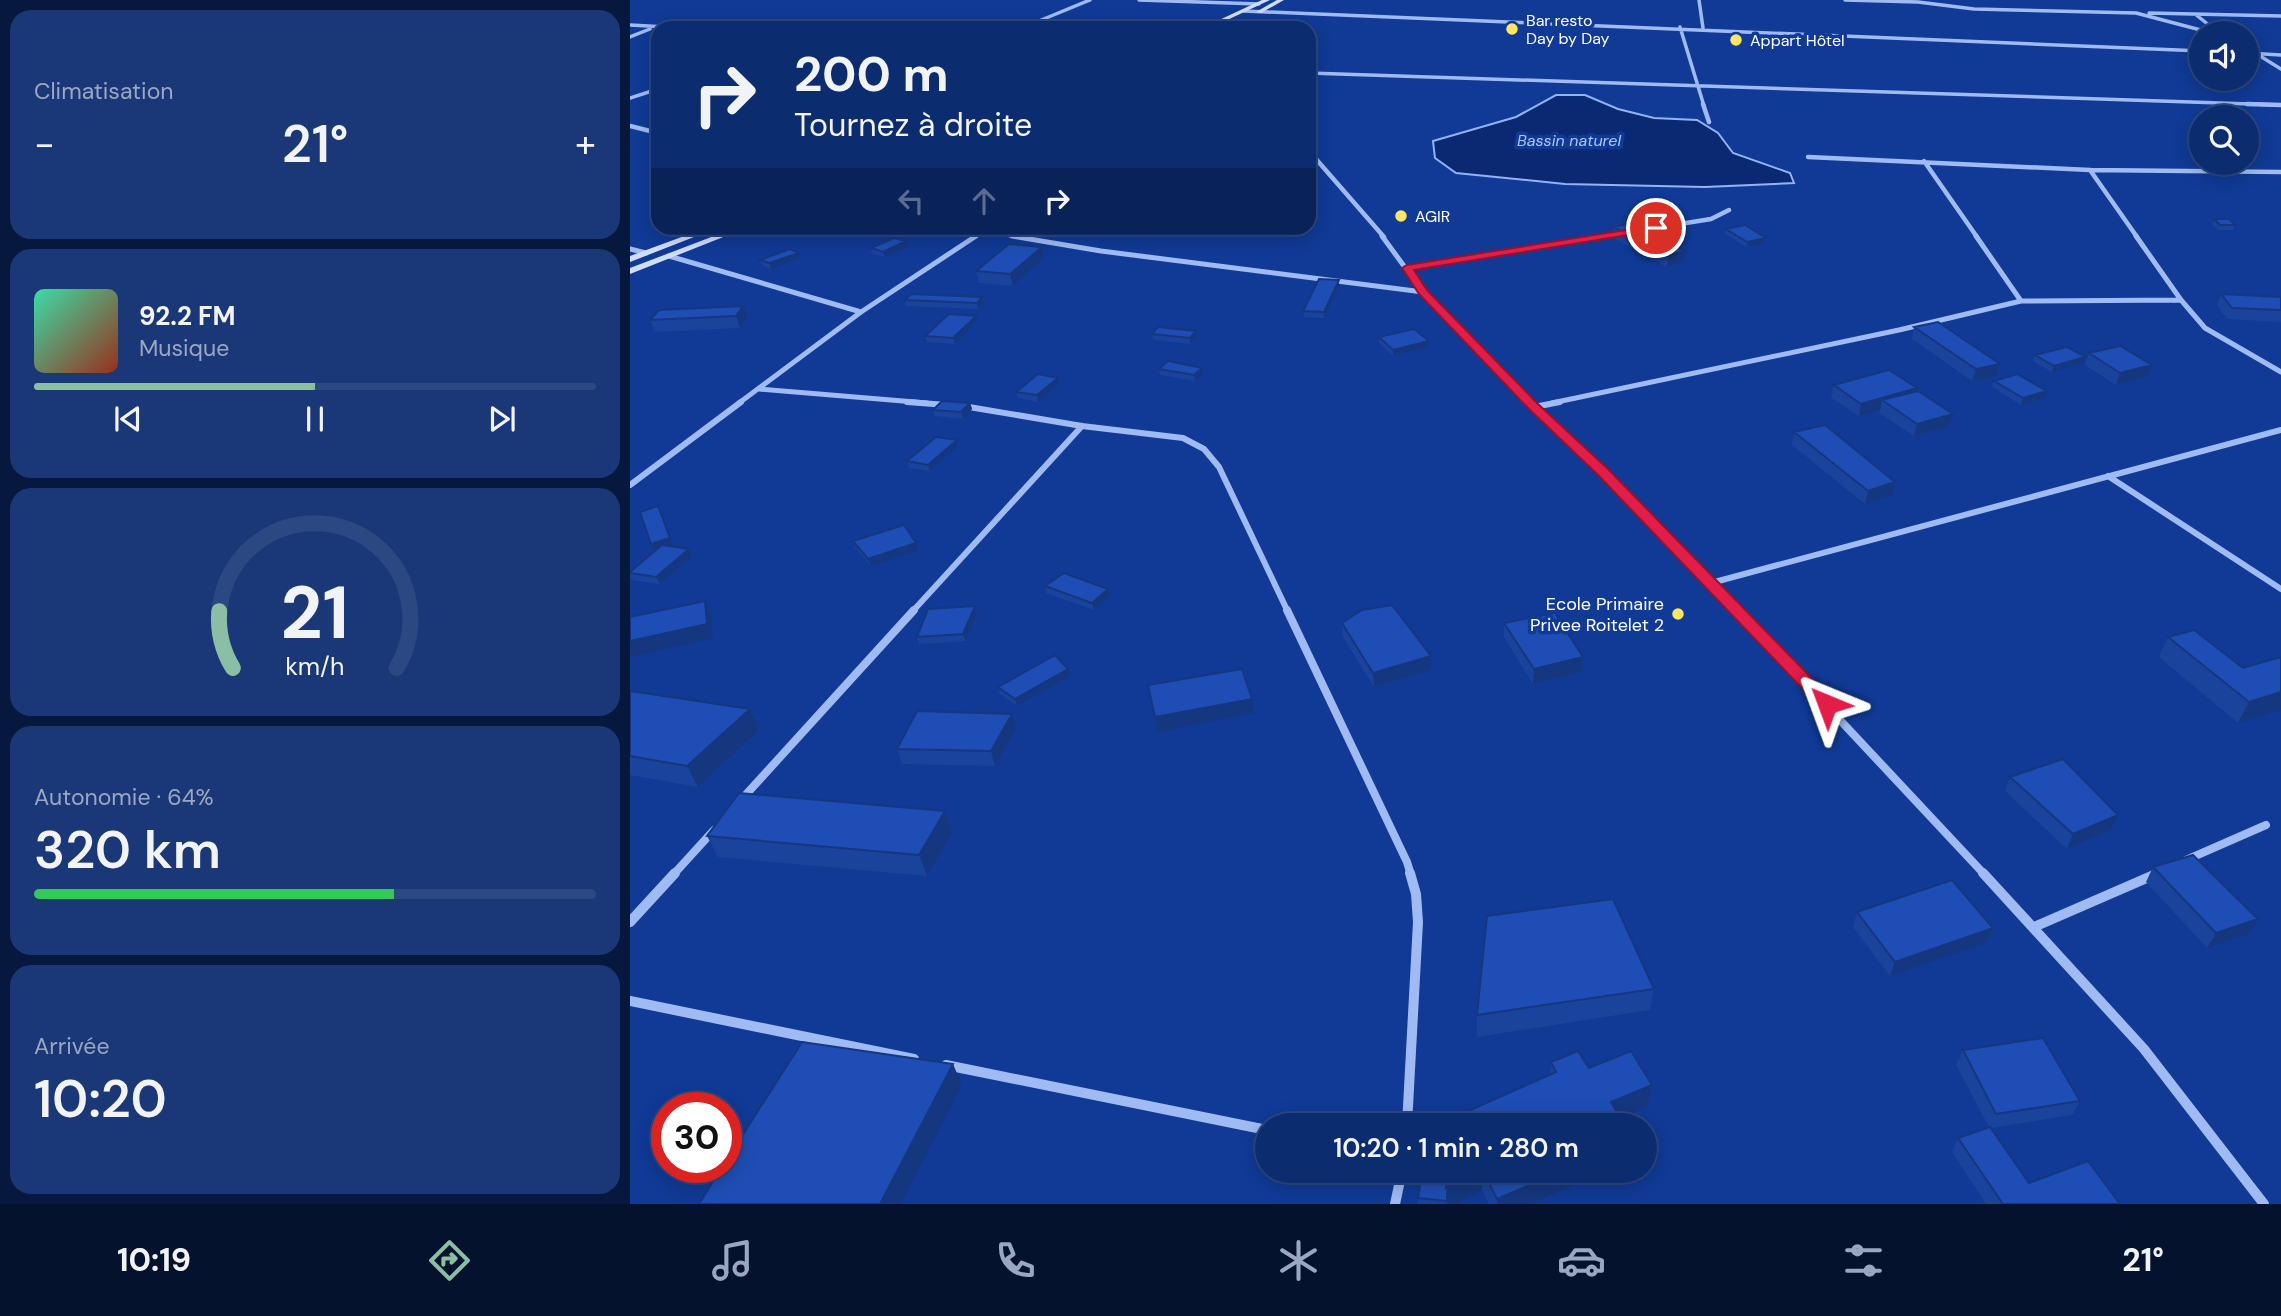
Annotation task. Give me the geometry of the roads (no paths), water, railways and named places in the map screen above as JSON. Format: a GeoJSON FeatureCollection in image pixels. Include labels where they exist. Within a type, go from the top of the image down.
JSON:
{"type":"FeatureCollection","features":[{"type":"Feature","properties":{"kind":"main road"},"geometry":{"type":"LineString","coordinates":[[1221,21],[1267,0]]}},
{"type":"Feature","properties":{"kind":"main road"},"geometry":{"type":"LineString","coordinates":[[1240,21],[1281,0]]}},
{"type":"Feature","properties":{"kind":"main road"},"geometry":{"type":"LineString","coordinates":[[630,259],[694,235]]}},
{"type":"Feature","properties":{"kind":"main road"},"geometry":{"type":"LineString","coordinates":[[630,271],[724,235]]}},
{"type":"Feature","properties":{"kind":"street"},"geometry":{"type":"LineString","coordinates":[[1039,21],[1090,0]]}},
{"type":"Feature","properties":{"kind":"street"},"geometry":{"type":"LineString","coordinates":[[1139,0],[1259,4]]}},
{"type":"Feature","properties":{"kind":"street"},"geometry":{"type":"LineString","coordinates":[[1699,0],[1703,28]]}},
{"type":"Feature","properties":{"kind":"street"},"geometry":{"type":"LineString","coordinates":[[1845,0],[1900,1],[1974,9],[2281,16]]}},
{"type":"Feature","properties":{"kind":"street"},"geometry":{"type":"LineString","coordinates":[[1244,11],[1680,27],[2189,50]]}},
{"type":"Feature","properties":{"kind":"street"},"geometry":{"type":"LineString","coordinates":[[2136,13],[2189,27]]}},
{"type":"Feature","properties":{"kind":"street"},"geometry":{"type":"LineString","coordinates":[[2194,14],[2203,21]]}},
{"type":"Feature","properties":{"kind":"street"},"geometry":{"type":"LineString","coordinates":[[630,25],[651,27]]}},
{"type":"Feature","properties":{"kind":"street"},"geometry":{"type":"LineString","coordinates":[[1680,27],[1709,122]]}},
{"type":"Feature","properties":{"kind":"street"},"geometry":{"type":"LineString","coordinates":[[630,37],[651,28]]}},
{"type":"Feature","properties":{"kind":"street"},"geometry":{"type":"LineString","coordinates":[[2260,54],[2281,55]]}},
{"type":"Feature","properties":{"kind":"street"},"geometry":{"type":"LineString","coordinates":[[2260,54],[2281,69]]}},
{"type":"Feature","properties":{"kind":"street"},"geometry":{"type":"LineString","coordinates":[[1316,74],[2281,105]]}},
{"type":"Feature","properties":{"kind":"street"},"geometry":{"type":"LineString","coordinates":[[630,98],[651,91]]}},
{"type":"Feature","properties":{"kind":"street"},"geometry":{"type":"LineString","coordinates":[[630,126],[651,131]]}},
{"type":"Feature","properties":{"kind":"street"},"geometry":{"type":"LineString","coordinates":[[1808,157],[2090,170],[2281,172]]}},
{"type":"Feature","properties":{"kind":"street"},"geometry":{"type":"LineString","coordinates":[[1316,158],[1387,241],[1423,292],[1711,583],[2034,927],[2144,1049],[2264,1204]]}},
{"type":"Feature","properties":{"kind":"street"},"geometry":{"type":"LineString","coordinates":[[1924,161],[2021,301]]}},
{"type":"Feature","properties":{"kind":"street"},"geometry":{"type":"LineString","coordinates":[[2090,170],[2181,300],[2205,328],[2281,372]]}},
{"type":"Feature","properties":{"kind":"street"},"geometry":{"type":"LineString","coordinates":[[1407,268],[1711,219],[1729,209]]}},
{"type":"Feature","properties":{"kind":"street"},"geometry":{"type":"LineString","coordinates":[[630,485],[861,312],[978,235]]}},
{"type":"Feature","properties":{"kind":"street"},"geometry":{"type":"LineString","coordinates":[[1018,235],[1101,251],[1423,292]]}},
{"type":"Feature","properties":{"kind":"street"},"geometry":{"type":"LineString","coordinates":[[630,249],[646,253]]}},
{"type":"Feature","properties":{"kind":"street"},"geometry":{"type":"LineString","coordinates":[[669,256],[861,312]]}},
{"type":"Feature","properties":{"kind":"street"},"geometry":{"type":"LineString","coordinates":[[1534,407],[1899,330],[2021,301],[2181,300]]}},
{"type":"Feature","properties":{"kind":"street"},"geometry":{"type":"LineString","coordinates":[[759,388],[962,406],[1082,426],[1183,438],[1204,449],[1219,467],[1407,862],[1416,894],[1418,922],[1408,1113]]}},
{"type":"Feature","properties":{"kind":"street"},"geometry":{"type":"LineString","coordinates":[[734,808],[1082,426]]}},
{"type":"Feature","properties":{"kind":"street"},"geometry":{"type":"LineString","coordinates":[[1711,583],[2281,430]]}},
{"type":"Feature","properties":{"kind":"street"},"geometry":{"type":"LineString","coordinates":[[2108,476],[2281,589]]}},
{"type":"Feature","properties":{"kind":"street"},"geometry":{"type":"LineString","coordinates":[[630,922],[724,818]]}},
{"type":"Feature","properties":{"kind":"street"},"geometry":{"type":"LineString","coordinates":[[2180,863],[2266,825]]}},
{"type":"Feature","properties":{"kind":"street"},"geometry":{"type":"LineString","coordinates":[[2034,927],[2168,868]]}},
{"type":"Feature","properties":{"kind":"street"},"geometry":{"type":"LineString","coordinates":[[630,1001],[1255,1128]]}},
{"type":"Feature","properties":{"kind":"street"},"geometry":{"type":"LineString","coordinates":[[1395,1204],[1399,1183]]}},
{"type":"Feature","properties":{"kind":"water","name":"Bassin naturel"},"geometry":{"type":"Polygon","coordinates":[[[1556,95],[1585,95],[1618,109],[1654,118],[1697,120],[1718,133],[1733,153],[1790,173],[1794,183],[1705,187],[1565,184],[1456,173],[1435,158],[1433,141],[1516,117],[1556,95]]]}},
{"type":"Feature","properties":{"kind":"place","name":"Bar resto Day by Day"},"geometry":{"type":"Point","coordinates":[1512,29]}},
{"type":"Feature","properties":{"kind":"place","name":"Appart Hôtel"},"geometry":{"type":"Point","coordinates":[1736,40]}},
{"type":"Feature","properties":{"kind":"place","name":"AGIR"},"geometry":{"type":"Point","coordinates":[1401,216]}},
{"type":"Feature","properties":{"kind":"place","name":"Ecole Primaire Privee Roitelet 2"},"geometry":{"type":"Point","coordinates":[1678,614]}}]}
